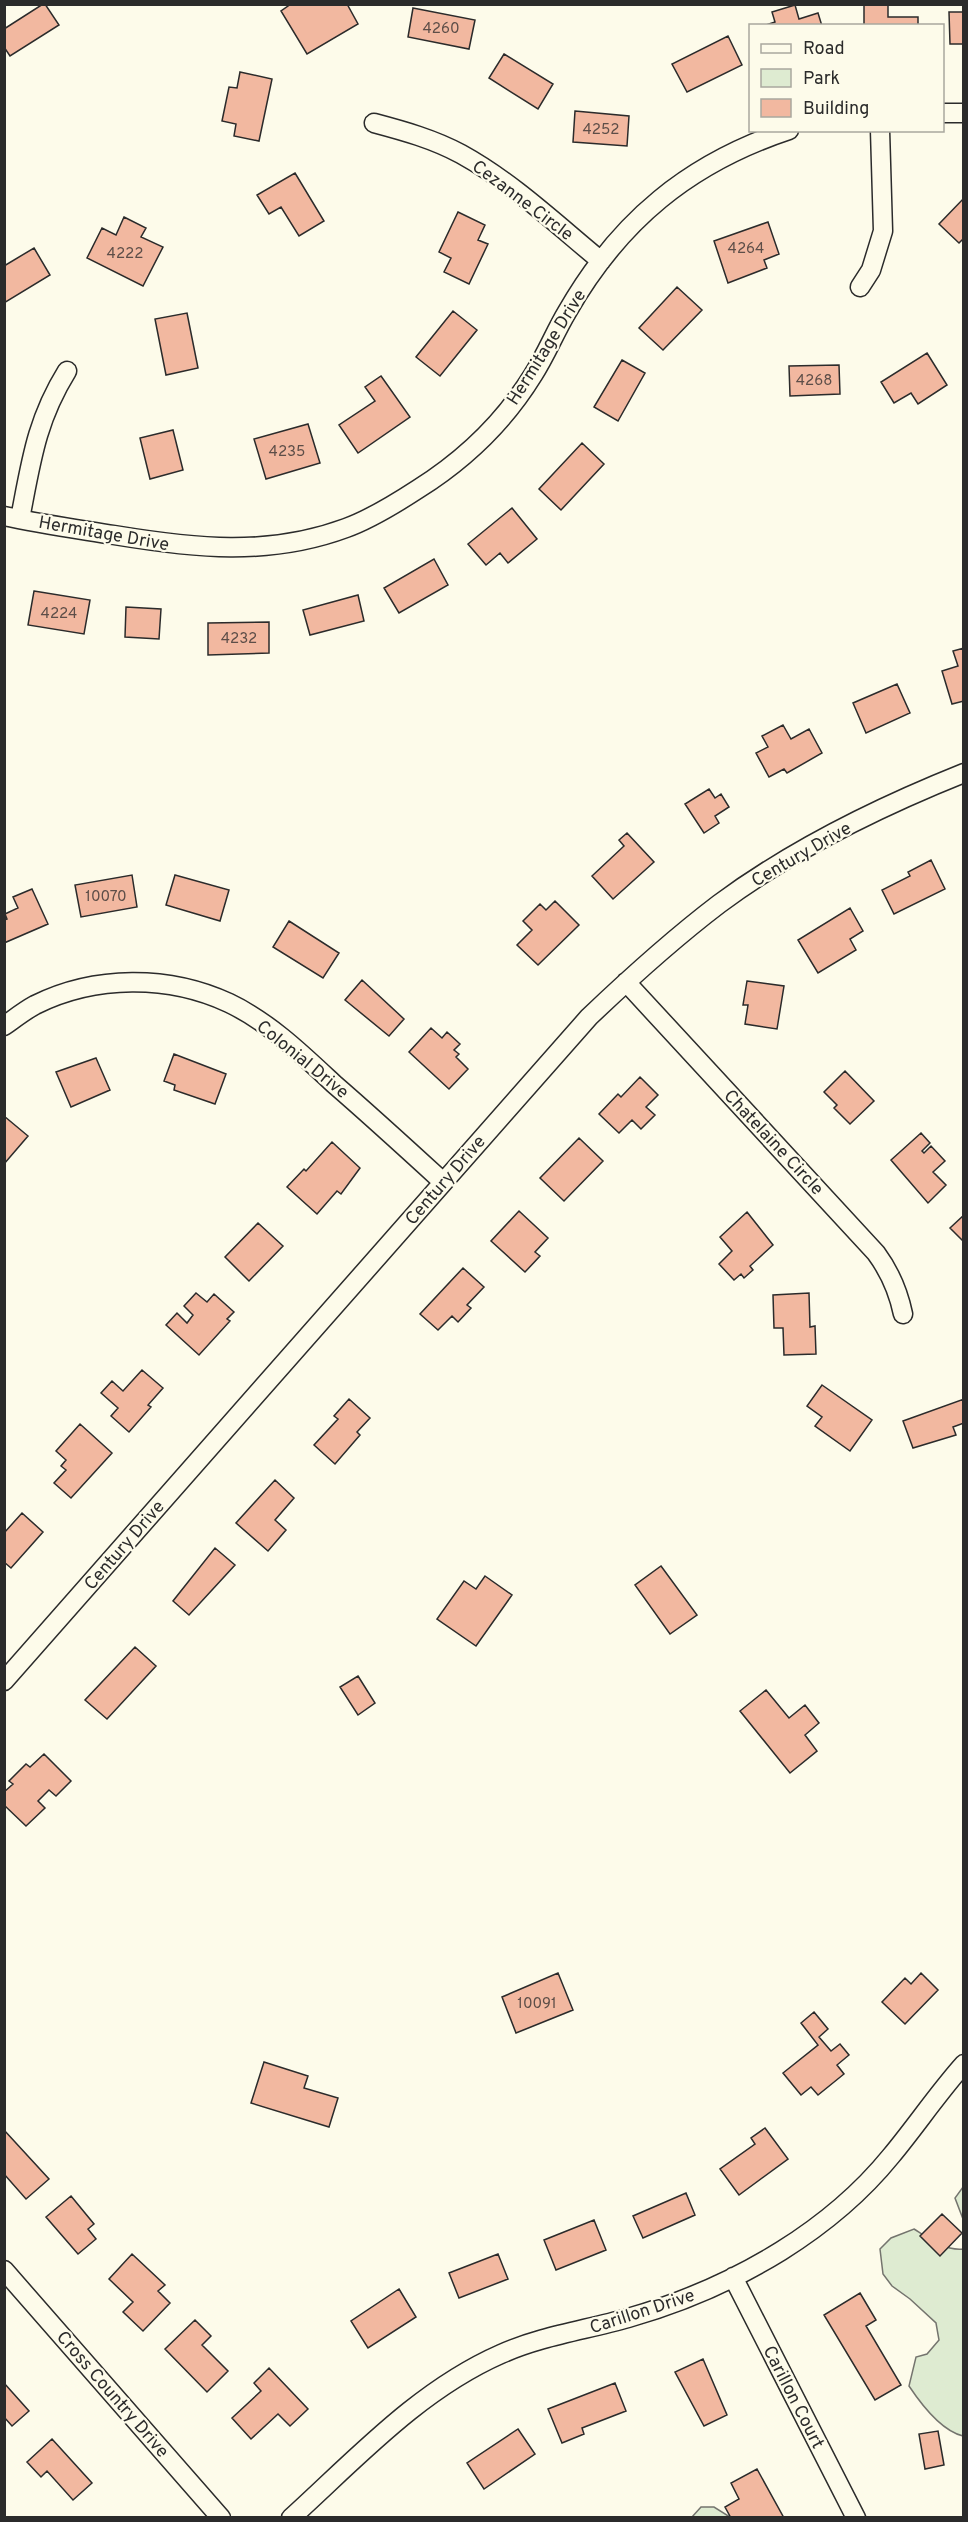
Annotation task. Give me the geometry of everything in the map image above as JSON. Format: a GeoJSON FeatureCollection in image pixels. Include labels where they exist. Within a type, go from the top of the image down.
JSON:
{"type":"FeatureCollection","features":[{"type":"Feature","properties":{"kind":"street"},"geometry":{"type":"LineString","coordinates":[[944,113],[963,113]]}},
{"type":"Feature","properties":{"kind":"street","name":"Cezanne Circle"},"geometry":{"type":"LineString","coordinates":[[374,123],[420,136],[460,153],[492,173],[601,261]]}},
{"type":"Feature","properties":{"kind":"street","name":"Hermitage Drive"},"geometry":{"type":"LineString","coordinates":[[12,517],[183,546],[217,548],[254,548],[297,542],[346,528],[392,505],[421,487],[476,446],[533,376],[568,310],[601,261],[630,225],[661,196],[695,173],[732,153],[784,132]]}},
{"type":"Feature","properties":{"kind":"street"},"geometry":{"type":"LineString","coordinates":[[860,287],[871,270],[883,231],[880,132]]}},
{"type":"Feature","properties":{"kind":"street"},"geometry":{"type":"LineString","coordinates":[[12,517],[44,413],[67,371]]}},
{"type":"Feature","properties":{"kind":"street","name":"Century Drive"},"geometry":{"type":"LineString","coordinates":[[4,1681],[589,1017],[626,982],[671,942],[722,902],[780,864],[905,797],[963,774]]}},
{"type":"Feature","properties":{"kind":"street","name":"Colonial Drive"},"geometry":{"type":"LineString","coordinates":[[4,1026],[34,1005],[71,991],[114,983],[154,982],[191,989],[231,1004],[296,1049],[443,1182]]}},
{"type":"Feature","properties":{"kind":"street","name":"Chatelaine Circle"},"geometry":{"type":"LineString","coordinates":[[626,982],[876,1253],[889,1271],[898,1292],[903,1314]]}},
{"type":"Feature","properties":{"kind":"street","name":"Carillon Drive"},"geometry":{"type":"LineString","coordinates":[[291,2517],[430,2394],[463,2373],[503,2353],[686,2299],[782,2251],[855,2194],[889,2158],[963,2064]]}},
{"type":"Feature","properties":{"kind":"street","name":"Cross Country Drive"},"geometry":{"type":"LineString","coordinates":[[4,2270],[221,2517]]}},
{"type":"Feature","properties":{"kind":"street","name":"Carillon Court"},"geometry":{"type":"LineString","coordinates":[[733,2277],[856,2517]]}},
{"type":"Feature","properties":{"kind":"green space"},"geometry":{"type":"Polygon","coordinates":[[[963,2187],[963,2219],[955,2198],[963,2187]]]}},
{"type":"Feature","properties":{"kind":"green space"},"geometry":{"type":"Polygon","coordinates":[[[914,2229],[943,2246],[963,2249],[963,2436],[940,2423],[909,2386],[916,2357],[927,2354],[939,2340],[936,2323],[892,2286],[883,2274],[880,2249],[891,2238],[914,2229]]]}},
{"type":"Feature","properties":{"kind":"green space"},"geometry":{"type":"Polygon","coordinates":[[[701,2507],[714,2507],[730,2517],[692,2517],[701,2507]]]}},
{"type":"Feature","properties":{"kind":"building"},"geometry":{"type":"Polygon","coordinates":[[[43,4],[59,25],[10,56],[4,47],[4,29],[43,4]]]}},
{"type":"Feature","properties":{"kind":"building"},"geometry":{"type":"Polygon","coordinates":[[[291,4],[347,4],[358,24],[307,54],[281,11],[291,4]]]}},
{"type":"Feature","properties":{"kind":"building"},"geometry":{"type":"Polygon","coordinates":[[[864,4],[888,4],[888,17],[918,17],[918,24],[864,24],[864,4]]]}},
{"type":"Feature","properties":{"kind":"building"},"geometry":{"type":"Polygon","coordinates":[[[795,5],[799,19],[818,13],[821,24],[769,24],[775,22],[772,12],[795,5]]]}},
{"type":"Feature","properties":{"kind":"building"},"geometry":{"type":"Polygon","coordinates":[[[413,8],[475,20],[469,49],[408,37],[413,8]]]}},
{"type":"Feature","properties":{"kind":"building"},"geometry":{"type":"Polygon","coordinates":[[[949,12],[964,12],[964,44],[950,44],[949,12]]]}},
{"type":"Feature","properties":{"kind":"building"},"geometry":{"type":"Polygon","coordinates":[[[728,36],[742,65],[687,92],[672,64],[728,36]]]}},
{"type":"Feature","properties":{"kind":"building"},"geometry":{"type":"Polygon","coordinates":[[[504,54],[553,84],[538,109],[489,78],[504,54]]]}},
{"type":"Feature","properties":{"kind":"building"},"geometry":{"type":"Polygon","coordinates":[[[240,72],[272,79],[259,141],[234,136],[236,124],[222,121],[229,87],[237,88],[240,72]]]}},
{"type":"Feature","properties":{"kind":"building"},"geometry":{"type":"Polygon","coordinates":[[[575,111],[629,116],[627,146],[573,142],[575,111]]]}},
{"type":"Feature","properties":{"kind":"building"},"geometry":{"type":"Polygon","coordinates":[[[295,173],[324,221],[299,236],[281,207],[269,214],[257,195],[295,173]]]}},
{"type":"Feature","properties":{"kind":"building"},"geometry":{"type":"Polygon","coordinates":[[[964,198],[964,238],[959,243],[939,224],[964,198]]]}},
{"type":"Feature","properties":{"kind":"building"},"geometry":{"type":"Polygon","coordinates":[[[458,212],[485,225],[478,240],[488,244],[469,284],[444,272],[451,258],[439,252],[458,212]]]}},
{"type":"Feature","properties":{"kind":"building"},"geometry":{"type":"Polygon","coordinates":[[[124,217],[146,228],[141,237],[163,247],[143,286],[87,258],[102,228],[116,235],[124,217]]]}},
{"type":"Feature","properties":{"kind":"building"},"geometry":{"type":"Polygon","coordinates":[[[768,222],[779,254],[764,260],[767,268],[728,283],[714,241],[768,222]]]}},
{"type":"Feature","properties":{"kind":"building"},"geometry":{"type":"Polygon","coordinates":[[[34,248],[50,275],[4,303],[4,266],[34,248]]]}},
{"type":"Feature","properties":{"kind":"building"},"geometry":{"type":"Polygon","coordinates":[[[677,287],[702,310],[663,350],[639,328],[677,287]]]}},
{"type":"Feature","properties":{"kind":"building"},"geometry":{"type":"Polygon","coordinates":[[[453,311],[477,330],[440,376],[416,357],[453,311]]]}},
{"type":"Feature","properties":{"kind":"building"},"geometry":{"type":"Polygon","coordinates":[[[187,313],[198,368],[166,375],[155,319],[187,313]]]}},
{"type":"Feature","properties":{"kind":"building"},"geometry":{"type":"Polygon","coordinates":[[[927,353],[947,385],[918,404],[911,393],[894,403],[881,382],[927,353]]]}},
{"type":"Feature","properties":{"kind":"building"},"geometry":{"type":"Polygon","coordinates":[[[622,360],[645,373],[618,421],[594,407],[622,360]]]}},
{"type":"Feature","properties":{"kind":"building"},"geometry":{"type":"Polygon","coordinates":[[[839,365],[840,394],[790,396],[789,366],[839,365]]]}},
{"type":"Feature","properties":{"kind":"building"},"geometry":{"type":"Polygon","coordinates":[[[381,376],[410,417],[358,453],[339,425],[375,401],[365,387],[381,376]]]}},
{"type":"Feature","properties":{"kind":"building"},"geometry":{"type":"Polygon","coordinates":[[[308,424],[320,463],[266,479],[254,439],[308,424]]]}},
{"type":"Feature","properties":{"kind":"building"},"geometry":{"type":"Polygon","coordinates":[[[173,430],[183,470],[150,479],[140,438],[173,430]]]}},
{"type":"Feature","properties":{"kind":"building"},"geometry":{"type":"Polygon","coordinates":[[[582,443],[604,464],[561,510],[539,489],[582,443]]]}},
{"type":"Feature","properties":{"kind":"building"},"geometry":{"type":"Polygon","coordinates":[[[512,508],[537,539],[508,563],[500,553],[486,565],[468,544],[512,508]]]}},
{"type":"Feature","properties":{"kind":"building"},"geometry":{"type":"Polygon","coordinates":[[[434,559],[448,585],[399,613],[384,588],[434,559]]]}},
{"type":"Feature","properties":{"kind":"building"},"geometry":{"type":"Polygon","coordinates":[[[34,591],[90,600],[84,634],[28,625],[34,591]]]}},
{"type":"Feature","properties":{"kind":"building"},"geometry":{"type":"Polygon","coordinates":[[[358,595],[364,621],[310,635],[303,610],[358,595]]]}},
{"type":"Feature","properties":{"kind":"building"},"geometry":{"type":"Polygon","coordinates":[[[126,607],[161,609],[159,639],[125,637],[126,607]]]}},
{"type":"Feature","properties":{"kind":"building"},"geometry":{"type":"Polygon","coordinates":[[[269,622],[269,653],[208,655],[208,623],[269,622]]]}},
{"type":"Feature","properties":{"kind":"building"},"geometry":{"type":"Polygon","coordinates":[[[964,648],[964,701],[952,704],[942,671],[958,666],[953,651],[964,648]]]}},
{"type":"Feature","properties":{"kind":"building"},"geometry":{"type":"Polygon","coordinates":[[[897,684],[910,713],[866,733],[853,703],[897,684]]]}},
{"type":"Feature","properties":{"kind":"building"},"geometry":{"type":"Polygon","coordinates":[[[783,725],[791,739],[809,729],[822,753],[787,773],[784,769],[769,777],[756,753],[768,747],[762,736],[783,725]]]}},
{"type":"Feature","properties":{"kind":"building"},"geometry":{"type":"Polygon","coordinates":[[[709,789],[715,798],[721,794],[729,807],[715,816],[719,823],[704,833],[685,804],[709,789]]]}},
{"type":"Feature","properties":{"kind":"building"},"geometry":{"type":"Polygon","coordinates":[[[627,833],[654,862],[613,899],[592,876],[624,846],[619,840],[627,833]]]}},
{"type":"Feature","properties":{"kind":"building"},"geometry":{"type":"Polygon","coordinates":[[[931,860],[945,889],[894,914],[882,890],[910,876],[908,872],[931,860]]]}},
{"type":"Feature","properties":{"kind":"building"},"geometry":{"type":"Polygon","coordinates":[[[132,875],[137,907],[81,917],[75,885],[132,875]]]}},
{"type":"Feature","properties":{"kind":"building"},"geometry":{"type":"Polygon","coordinates":[[[175,875],[229,890],[220,921],[166,905],[175,875]]]}},
{"type":"Feature","properties":{"kind":"building"},"geometry":{"type":"Polygon","coordinates":[[[32,889],[48,924],[4,943],[4,920],[7,919],[5,914],[18,908],[13,897],[32,889]]]}},
{"type":"Feature","properties":{"kind":"building"},"geometry":{"type":"Polygon","coordinates":[[[555,901],[579,925],[538,965],[517,945],[532,930],[523,921],[540,904],[546,910],[555,901]]]}},
{"type":"Feature","properties":{"kind":"building"},"geometry":{"type":"Polygon","coordinates":[[[850,908],[863,931],[850,939],[856,950],[818,973],[798,940],[850,908]]]}},
{"type":"Feature","properties":{"kind":"building"},"geometry":{"type":"Polygon","coordinates":[[[289,921],[339,953],[323,978],[273,947],[289,921]]]}},
{"type":"Feature","properties":{"kind":"building"},"geometry":{"type":"Polygon","coordinates":[[[362,980],[404,1019],[389,1036],[345,1000],[362,980]]]}},
{"type":"Feature","properties":{"kind":"building"},"geometry":{"type":"Polygon","coordinates":[[[747,981],[784,986],[777,1029],[745,1024],[748,1005],[743,1005],[747,981]]]}},
{"type":"Feature","properties":{"kind":"building"},"geometry":{"type":"Polygon","coordinates":[[[431,1028],[442,1038],[447,1032],[460,1044],[454,1050],[459,1054],[456,1057],[468,1069],[449,1089],[409,1052],[431,1028]]]}},
{"type":"Feature","properties":{"kind":"building"},"geometry":{"type":"Polygon","coordinates":[[[174,1054],[226,1074],[215,1104],[174,1090],[175,1085],[164,1081],[174,1054]]]}},
{"type":"Feature","properties":{"kind":"building"},"geometry":{"type":"Polygon","coordinates":[[[96,1058],[110,1090],[71,1107],[56,1072],[96,1058]]]}},
{"type":"Feature","properties":{"kind":"building"},"geometry":{"type":"Polygon","coordinates":[[[845,1071],[874,1101],[850,1124],[834,1108],[837,1105],[824,1092],[845,1071]]]}},
{"type":"Feature","properties":{"kind":"building"},"geometry":{"type":"Polygon","coordinates":[[[640,1077],[658,1095],[646,1107],[655,1115],[641,1129],[632,1120],[619,1133],[599,1114],[618,1094],[621,1097],[640,1077]]]}},
{"type":"Feature","properties":{"kind":"building"},"geometry":{"type":"Polygon","coordinates":[[[4,1116],[28,1136],[4,1164],[4,1116]]]}},
{"type":"Feature","properties":{"kind":"building"},"geometry":{"type":"Polygon","coordinates":[[[921,1133],[930,1143],[922,1151],[924,1153],[931,1146],[945,1161],[933,1172],[946,1185],[928,1203],[891,1160],[921,1133]]]}},
{"type":"Feature","properties":{"kind":"building"},"geometry":{"type":"Polygon","coordinates":[[[579,1138],[603,1161],[564,1201],[540,1178],[579,1138]]]}},
{"type":"Feature","properties":{"kind":"building"},"geometry":{"type":"Polygon","coordinates":[[[332,1142],[360,1168],[341,1194],[337,1191],[317,1214],[287,1187],[304,1169],[306,1171],[332,1142]]]}},
{"type":"Feature","properties":{"kind":"building"},"geometry":{"type":"Polygon","coordinates":[[[519,1211],[548,1238],[535,1252],[540,1256],[525,1272],[491,1241],[519,1211]]]}},
{"type":"Feature","properties":{"kind":"building"},"geometry":{"type":"Polygon","coordinates":[[[747,1212],[773,1245],[750,1266],[753,1270],[744,1278],[741,1274],[734,1280],[719,1264],[732,1251],[720,1237],[747,1212]]]}},
{"type":"Feature","properties":{"kind":"building"},"geometry":{"type":"Polygon","coordinates":[[[964,1215],[964,1242],[950,1228],[964,1215]]]}},
{"type":"Feature","properties":{"kind":"building"},"geometry":{"type":"Polygon","coordinates":[[[258,1223],[283,1246],[249,1281],[225,1257],[258,1223]]]}},
{"type":"Feature","properties":{"kind":"building"},"geometry":{"type":"Polygon","coordinates":[[[463,1268],[484,1287],[467,1305],[471,1308],[458,1322],[452,1316],[438,1330],[420,1314],[463,1268]]]}},
{"type":"Feature","properties":{"kind":"building"},"geometry":{"type":"Polygon","coordinates":[[[196,1293],[207,1302],[214,1294],[234,1312],[227,1319],[230,1321],[199,1355],[166,1325],[177,1313],[187,1323],[193,1315],[184,1306],[196,1293]]]}},
{"type":"Feature","properties":{"kind":"building"},"geometry":{"type":"Polygon","coordinates":[[[809,1293],[810,1327],[815,1326],[816,1354],[784,1355],[783,1328],[774,1328],[773,1295],[809,1293]]]}},
{"type":"Feature","properties":{"kind":"building"},"geometry":{"type":"Polygon","coordinates":[[[142,1370],[163,1388],[148,1405],[151,1407],[129,1432],[111,1416],[118,1408],[101,1393],[112,1381],[123,1391],[142,1370]]]}},
{"type":"Feature","properties":{"kind":"building"},"geometry":{"type":"Polygon","coordinates":[[[822,1385],[872,1420],[850,1451],[815,1426],[822,1417],[807,1406],[822,1385]]]}},
{"type":"Feature","properties":{"kind":"building"},"geometry":{"type":"Polygon","coordinates":[[[349,1399],[370,1418],[357,1432],[360,1435],[335,1464],[314,1445],[338,1419],[334,1416],[349,1399]]]}},
{"type":"Feature","properties":{"kind":"building"},"geometry":{"type":"Polygon","coordinates":[[[964,1399],[964,1423],[953,1427],[956,1435],[913,1448],[903,1421],[964,1399]]]}},
{"type":"Feature","properties":{"kind":"building"},"geometry":{"type":"Polygon","coordinates":[[[80,1424],[112,1453],[71,1498],[54,1483],[66,1470],[61,1466],[66,1460],[56,1451],[80,1424]]]}},
{"type":"Feature","properties":{"kind":"building"},"geometry":{"type":"Polygon","coordinates":[[[275,1480],[294,1498],[275,1520],[286,1530],[268,1551],[236,1523],[275,1480]]]}},
{"type":"Feature","properties":{"kind":"building"},"geometry":{"type":"Polygon","coordinates":[[[22,1513],[43,1532],[11,1568],[4,1562],[4,1533],[22,1513]]]}},
{"type":"Feature","properties":{"kind":"building"},"geometry":{"type":"Polygon","coordinates":[[[215,1548],[235,1565],[189,1615],[173,1601],[215,1548]]]}},
{"type":"Feature","properties":{"kind":"building"},"geometry":{"type":"Polygon","coordinates":[[[661,1566],[697,1615],[670,1634],[635,1585],[661,1566]]]}},
{"type":"Feature","properties":{"kind":"building"},"geometry":{"type":"Polygon","coordinates":[[[485,1576],[512,1595],[476,1646],[437,1619],[464,1581],[476,1589],[485,1576]]]}},
{"type":"Feature","properties":{"kind":"building"},"geometry":{"type":"Polygon","coordinates":[[[135,1647],[156,1666],[107,1719],[85,1700],[135,1647]]]}},
{"type":"Feature","properties":{"kind":"building"},"geometry":{"type":"Polygon","coordinates":[[[358,1676],[375,1703],[358,1715],[340,1687],[358,1676]]]}},
{"type":"Feature","properties":{"kind":"building"},"geometry":{"type":"Polygon","coordinates":[[[766,1690],[789,1718],[805,1705],[819,1723],[805,1735],[817,1751],[790,1773],[740,1711],[766,1690]]]}},
{"type":"Feature","properties":{"kind":"building"},"geometry":{"type":"Polygon","coordinates":[[[44,1754],[71,1781],[56,1796],[49,1790],[38,1801],[45,1808],[26,1826],[4,1805],[4,1792],[13,1784],[9,1781],[26,1764],[30,1767],[44,1754]]]}},
{"type":"Feature","properties":{"kind":"building"},"geometry":{"type":"Polygon","coordinates":[[[558,1973],[573,2010],[516,2033],[502,1997],[558,1973]]]}},
{"type":"Feature","properties":{"kind":"building"},"geometry":{"type":"Polygon","coordinates":[[[921,1973],[938,1990],[905,2024],[882,2002],[905,1978],[911,1984],[921,1973]]]}},
{"type":"Feature","properties":{"kind":"building"},"geometry":{"type":"Polygon","coordinates":[[[814,2012],[828,2029],[819,2037],[831,2051],[840,2044],[849,2055],[837,2065],[844,2074],[818,2095],[811,2087],[801,2095],[783,2073],[818,2045],[801,2023],[814,2012]]]}},
{"type":"Feature","properties":{"kind":"building"},"geometry":{"type":"Polygon","coordinates":[[[264,2062],[308,2076],[304,2088],[338,2098],[329,2127],[251,2103],[264,2062]]]}},
{"type":"Feature","properties":{"kind":"building"},"geometry":{"type":"Polygon","coordinates":[[[765,2128],[788,2159],[739,2195],[720,2169],[755,2144],[751,2138],[765,2128]]]}},
{"type":"Feature","properties":{"kind":"building"},"geometry":{"type":"Polygon","coordinates":[[[4,2130],[49,2179],[26,2199],[4,2174],[4,2130]]]}},
{"type":"Feature","properties":{"kind":"building"},"geometry":{"type":"Polygon","coordinates":[[[686,2193],[695,2215],[643,2238],[633,2216],[686,2193]]]}},
{"type":"Feature","properties":{"kind":"building"},"geometry":{"type":"Polygon","coordinates":[[[71,2196],[94,2224],[88,2229],[96,2239],[78,2254],[46,2217],[71,2196]]]}},
{"type":"Feature","properties":{"kind":"building"},"geometry":{"type":"Polygon","coordinates":[[[942,2214],[962,2233],[940,2256],[920,2236],[942,2214]]]}},
{"type":"Feature","properties":{"kind":"building"},"geometry":{"type":"Polygon","coordinates":[[[594,2220],[606,2250],[556,2270],[544,2240],[594,2220]]]}},
{"type":"Feature","properties":{"kind":"building"},"geometry":{"type":"Polygon","coordinates":[[[132,2254],[165,2285],[158,2291],[170,2303],[143,2331],[123,2312],[133,2302],[109,2279],[132,2254]]]}},
{"type":"Feature","properties":{"kind":"building"},"geometry":{"type":"Polygon","coordinates":[[[498,2254],[508,2279],[459,2298],[449,2273],[498,2254]]]}},
{"type":"Feature","properties":{"kind":"building"},"geometry":{"type":"Polygon","coordinates":[[[399,2289],[416,2317],[368,2348],[351,2321],[399,2289]]]}},
{"type":"Feature","properties":{"kind":"building"},"geometry":{"type":"Polygon","coordinates":[[[860,2293],[876,2320],[866,2326],[901,2385],[875,2400],[824,2315],[860,2293]]]}},
{"type":"Feature","properties":{"kind":"building"},"geometry":{"type":"Polygon","coordinates":[[[195,2320],[211,2336],[202,2345],[228,2371],[207,2392],[165,2349],[195,2320]]]}},
{"type":"Feature","properties":{"kind":"building"},"geometry":{"type":"Polygon","coordinates":[[[703,2359],[727,2415],[704,2426],[675,2372],[703,2359]]]}},
{"type":"Feature","properties":{"kind":"building"},"geometry":{"type":"Polygon","coordinates":[[[269,2368],[308,2409],[290,2426],[278,2414],[251,2439],[232,2418],[261,2391],[254,2383],[269,2368]]]}},
{"type":"Feature","properties":{"kind":"building"},"geometry":{"type":"Polygon","coordinates":[[[4,2383],[29,2411],[12,2426],[4,2417],[4,2383]]]}},
{"type":"Feature","properties":{"kind":"building"},"geometry":{"type":"Polygon","coordinates":[[[615,2383],[626,2411],[582,2428],[584,2434],[562,2443],[548,2409],[615,2383]]]}},
{"type":"Feature","properties":{"kind":"building"},"geometry":{"type":"Polygon","coordinates":[[[518,2429],[535,2454],[484,2489],[467,2463],[518,2429]]]}},
{"type":"Feature","properties":{"kind":"building"},"geometry":{"type":"Polygon","coordinates":[[[938,2431],[944,2465],[925,2469],[919,2434],[938,2431]]]}},
{"type":"Feature","properties":{"kind":"building"},"geometry":{"type":"Polygon","coordinates":[[[52,2439],[92,2483],[73,2500],[47,2471],[41,2477],[27,2462],[52,2439]]]}},
{"type":"Feature","properties":{"kind":"building"},"geometry":{"type":"Polygon","coordinates":[[[757,2469],[784,2518],[731,2518],[725,2507],[739,2499],[731,2483],[757,2469]]]}}]}
